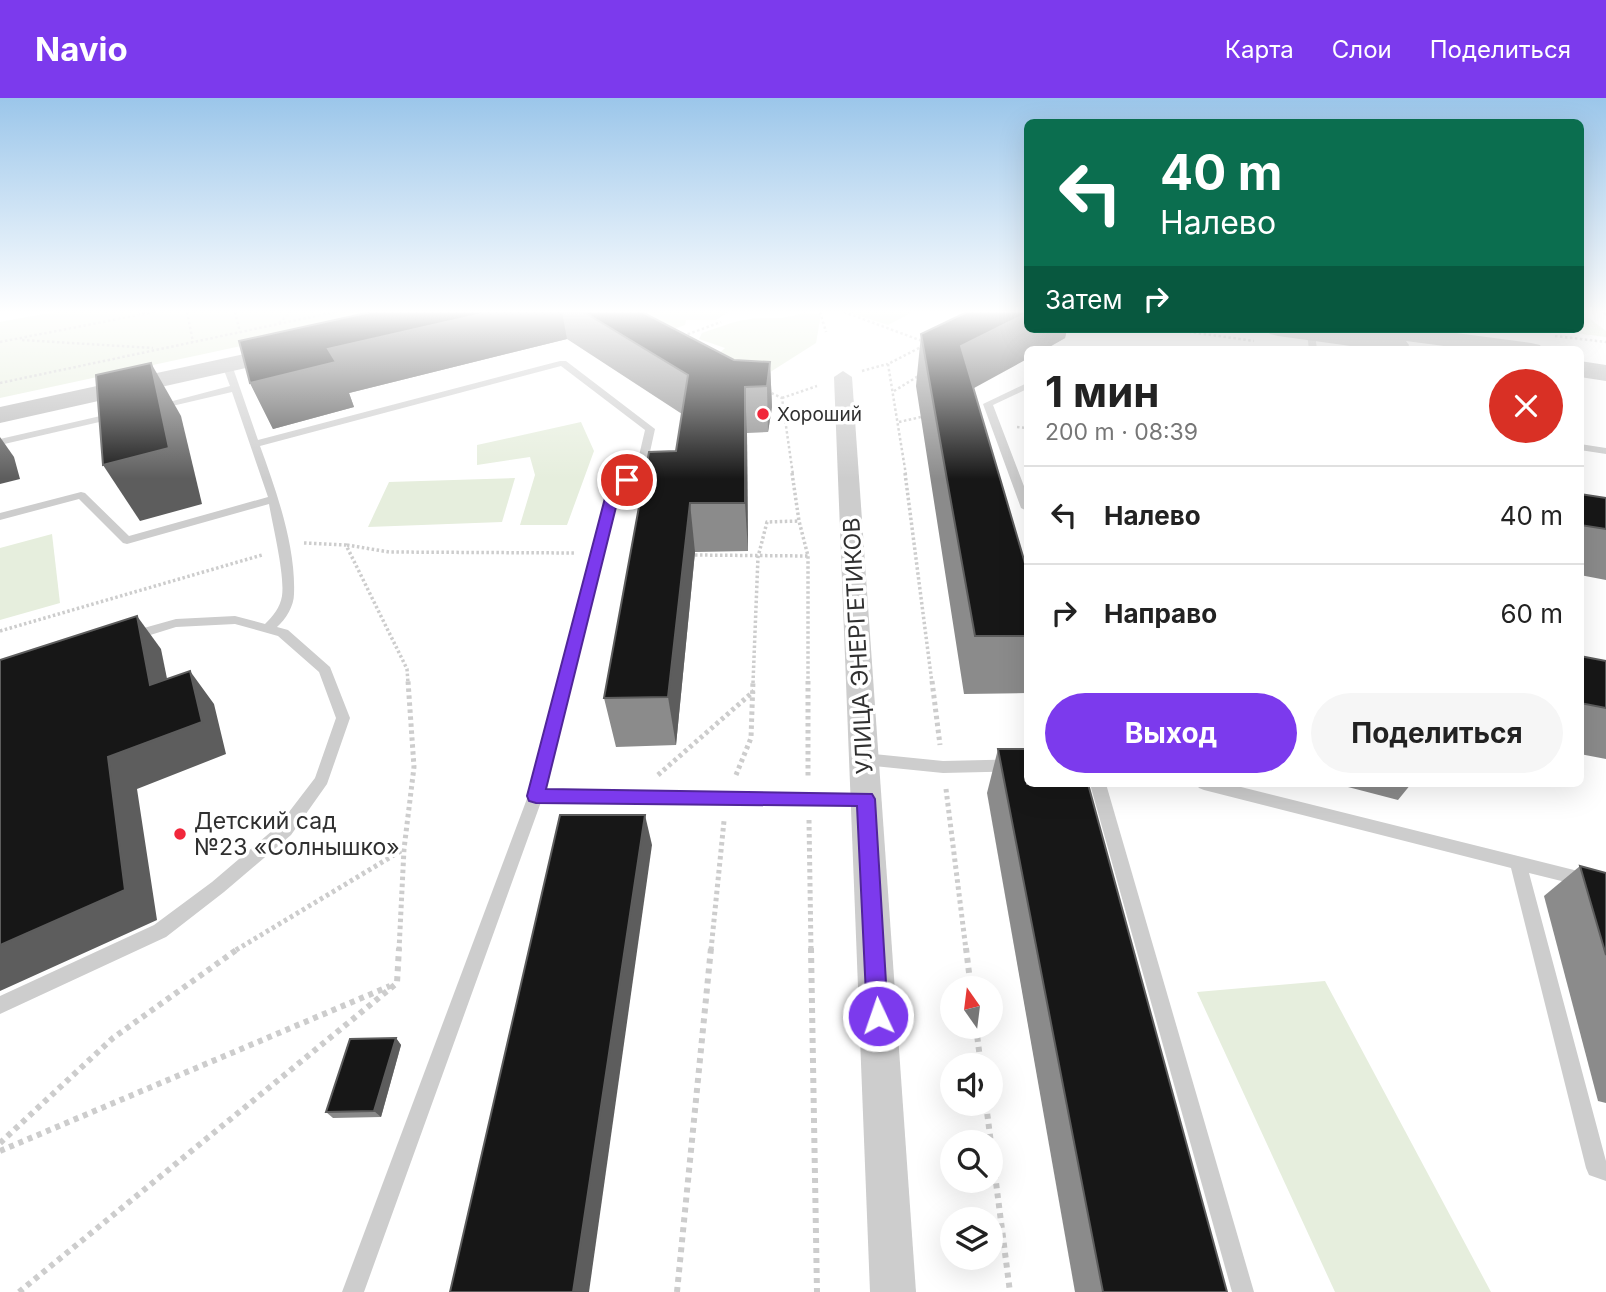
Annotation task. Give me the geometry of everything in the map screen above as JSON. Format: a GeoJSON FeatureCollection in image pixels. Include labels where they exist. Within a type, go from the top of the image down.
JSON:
{"type":"FeatureCollection","features":[{"type":"Feature","properties":{"kind":"main road"},"geometry":{"type":"LineString","coordinates":[[0,415],[232,368]]}},
{"type":"Feature","properties":{"kind":"main road"},"geometry":{"type":"LineString","coordinates":[[0,402],[228,369]]}},
{"type":"Feature","properties":{"kind":"main road"},"geometry":{"type":"LineString","coordinates":[[1584,370],[1606,373]]}},
{"type":"Feature","properties":{"kind":"street","name":"УЛИЦА ЭНЕРГЕТИКОВ"},"geometry":{"type":"LineString","coordinates":[[843,377],[893,1292]]}},
{"type":"Feature","properties":{"kind":"lane"},"geometry":{"type":"LineString","coordinates":[[255,444],[546,368]]}},
{"type":"Feature","properties":{"kind":"lane"},"geometry":{"type":"LineString","coordinates":[[353,1292],[536,796],[612,498],[643,461],[650,429],[570,368]]}},
{"type":"Feature","properties":{"kind":"lane"},"geometry":{"type":"LineString","coordinates":[[144,409],[228,369],[274,499],[283,548],[288,596],[280,617],[267,629]]}},
{"type":"Feature","properties":{"kind":"lane"},"geometry":{"type":"LineString","coordinates":[[1024,387],[988,404],[1024,500]]}},
{"type":"Feature","properties":{"kind":"lane"},"geometry":{"type":"LineString","coordinates":[[0,442],[131,412]]}},
{"type":"Feature","properties":{"kind":"lane"},"geometry":{"type":"LineString","coordinates":[[1584,448],[1606,451]]}},
{"type":"Feature","properties":{"kind":"lane"},"geometry":{"type":"LineString","coordinates":[[0,517],[81,495],[127,540],[274,499]]}},
{"type":"Feature","properties":{"kind":"lane"},"geometry":{"type":"LineString","coordinates":[[0,1005],[160,931],[218,887],[285,830],[321,779],[343,718],[325,670],[282,634],[235,620],[176,623],[118,640]]}},
{"type":"Feature","properties":{"kind":"lane"},"geometry":{"type":"LineString","coordinates":[[864,759],[943,767],[1024,765]]}},
{"type":"Feature","properties":{"kind":"lane"},"geometry":{"type":"LineString","coordinates":[[1099,787],[1243,1292]]}},
{"type":"Feature","properties":{"kind":"lane"},"geometry":{"type":"LineString","coordinates":[[1216,787],[1606,885]]}},
{"type":"Feature","properties":{"kind":"lane"},"geometry":{"type":"LineString","coordinates":[[536,796],[617,799],[866,799]]}},
{"type":"Feature","properties":{"kind":"lane"},"geometry":{"type":"LineString","coordinates":[[1518,863],[1596,1168],[1606,1171]]}},
{"type":"Feature","properties":{"kind":"path"},"geometry":{"type":"LineString","coordinates":[[0,383],[72,368]]}},
{"type":"Feature","properties":{"kind":"path"},"geometry":{"type":"LineString","coordinates":[[889,368],[900,422],[969,976]]}},
{"type":"Feature","properties":{"kind":"path"},"geometry":{"type":"LineString","coordinates":[[894,391],[927,371]]}},
{"type":"Feature","properties":{"kind":"path"},"geometry":{"type":"LineString","coordinates":[[757,386],[782,398],[799,521],[808,556],[808,799],[817,1292]]}},
{"type":"Feature","properties":{"kind":"path"},"geometry":{"type":"LineString","coordinates":[[900,422],[921,417]]}},
{"type":"Feature","properties":{"kind":"path"},"geometry":{"type":"LineString","coordinates":[[677,1292],[727,799],[751,738],[758,557],[767,522],[799,521]]}},
{"type":"Feature","properties":{"kind":"path"},"geometry":{"type":"LineString","coordinates":[[0,631],[301,543],[346,545],[389,552],[598,553]]}},
{"type":"Feature","properties":{"kind":"path"},"geometry":{"type":"LineString","coordinates":[[19,1292],[397,983],[404,849],[414,767],[407,669],[346,545]]}},
{"type":"Feature","properties":{"kind":"path"},"geometry":{"type":"LineString","coordinates":[[695,555],[808,556]]}},
{"type":"Feature","properties":{"kind":"path"},"geometry":{"type":"LineString","coordinates":[[617,799],[648,785],[754,690]]}},
{"type":"Feature","properties":{"kind":"path"},"geometry":{"type":"LineString","coordinates":[[0,1143],[113,1038],[234,951],[404,849]]}},
{"type":"Feature","properties":{"kind":"path"},"geometry":{"type":"LineString","coordinates":[[0,1151],[397,983]]}},
{"type":"Feature","properties":{"kind":"path"},"geometry":{"type":"LineString","coordinates":[[988,1116],[1010,1292]]}},
{"type":"Feature","properties":{"kind":"green space"},"geometry":{"type":"Polygon","coordinates":[[[0,368],[140,368],[0,398],[0,368]]]}},
{"type":"Feature","properties":{"kind":"green space"},"geometry":{"type":"Polygon","coordinates":[[[741,368],[777,368],[764,376],[741,368]]]}},
{"type":"Feature","properties":{"kind":"green space"},"geometry":{"type":"Polygon","coordinates":[[[581,422],[594,451],[567,525],[520,525],[535,475],[530,457],[477,465],[477,445],[581,422]]]}},
{"type":"Feature","properties":{"kind":"green space"},"geometry":{"type":"Polygon","coordinates":[[[515,478],[502,522],[368,527],[389,482],[515,478]]]}},
{"type":"Feature","properties":{"kind":"green space"},"geometry":{"type":"Polygon","coordinates":[[[52,534],[60,603],[0,620],[0,548],[52,534]]]}},
{"type":"Feature","properties":{"kind":"green space"},"geometry":{"type":"Polygon","coordinates":[[[1325,981],[1491,1292],[1335,1292],[1197,992],[1325,981]]]}},
{"type":"Feature","properties":{"kind":"building"},"geometry":{"type":"Polygon","coordinates":[[[129,368],[152,368],[169,448],[103,465],[96,375],[129,368]]]}},
{"type":"Feature","properties":{"kind":"building"},"geometry":{"type":"Polygon","coordinates":[[[246,368],[313,368],[250,383],[246,368]]]}},
{"type":"Feature","properties":{"kind":"building"},"geometry":{"type":"Polygon","coordinates":[[[676,368],[769,368],[767,386],[745,387],[745,503],[690,503],[668,697],[604,698],[649,452],[676,451],[688,375],[676,368]]]}},
{"type":"Feature","properties":{"kind":"building"},"geometry":{"type":"Polygon","coordinates":[[[927,368],[967,368],[1024,560],[1024,636],[975,636],[927,368]]]}},
{"type":"Feature","properties":{"kind":"building"},"geometry":{"type":"Polygon","coordinates":[[[1584,495],[1606,498],[1606,529],[1584,526],[1584,495]]]}},
{"type":"Feature","properties":{"kind":"building"},"geometry":{"type":"Polygon","coordinates":[[[137,616],[150,685],[190,671],[202,722],[108,757],[125,890],[0,945],[0,660],[137,616]]]}},
{"type":"Feature","properties":{"kind":"building"},"geometry":{"type":"Polygon","coordinates":[[[1584,657],[1606,661],[1606,708],[1584,704],[1584,657]]]}},
{"type":"Feature","properties":{"kind":"building"},"geometry":{"type":"Polygon","coordinates":[[[998,749],[1024,749],[1024,787],[1089,787],[1227,1292],[1103,1292],[998,749]]]}},
{"type":"Feature","properties":{"kind":"building"},"geometry":{"type":"Polygon","coordinates":[[[560,815],[645,815],[573,1292],[450,1292],[560,815]]]}},
{"type":"Feature","properties":{"kind":"building"},"geometry":{"type":"Polygon","coordinates":[[[1580,866],[1606,873],[1606,955],[1580,866]]]}},
{"type":"Feature","properties":{"kind":"building"},"geometry":{"type":"Polygon","coordinates":[[[396,1038],[374,1111],[326,1112],[350,1039],[396,1038]]]}},
{"type":"Feature","properties":{"kind":"place","name":"Хороший"},"geometry":{"type":"Point","coordinates":[763,414]}},
{"type":"Feature","properties":{"kind":"place","name":"Детский сад №23 «Солнышко»"},"geometry":{"type":"Point","coordinates":[180,834]}},
{"type":"Feature","properties":{"kind":"route"},"geometry":{"type":"LineString","coordinates":[[627,480],[612,498],[536,796],[617,799],[866,799],[878,1016]]}}]}
